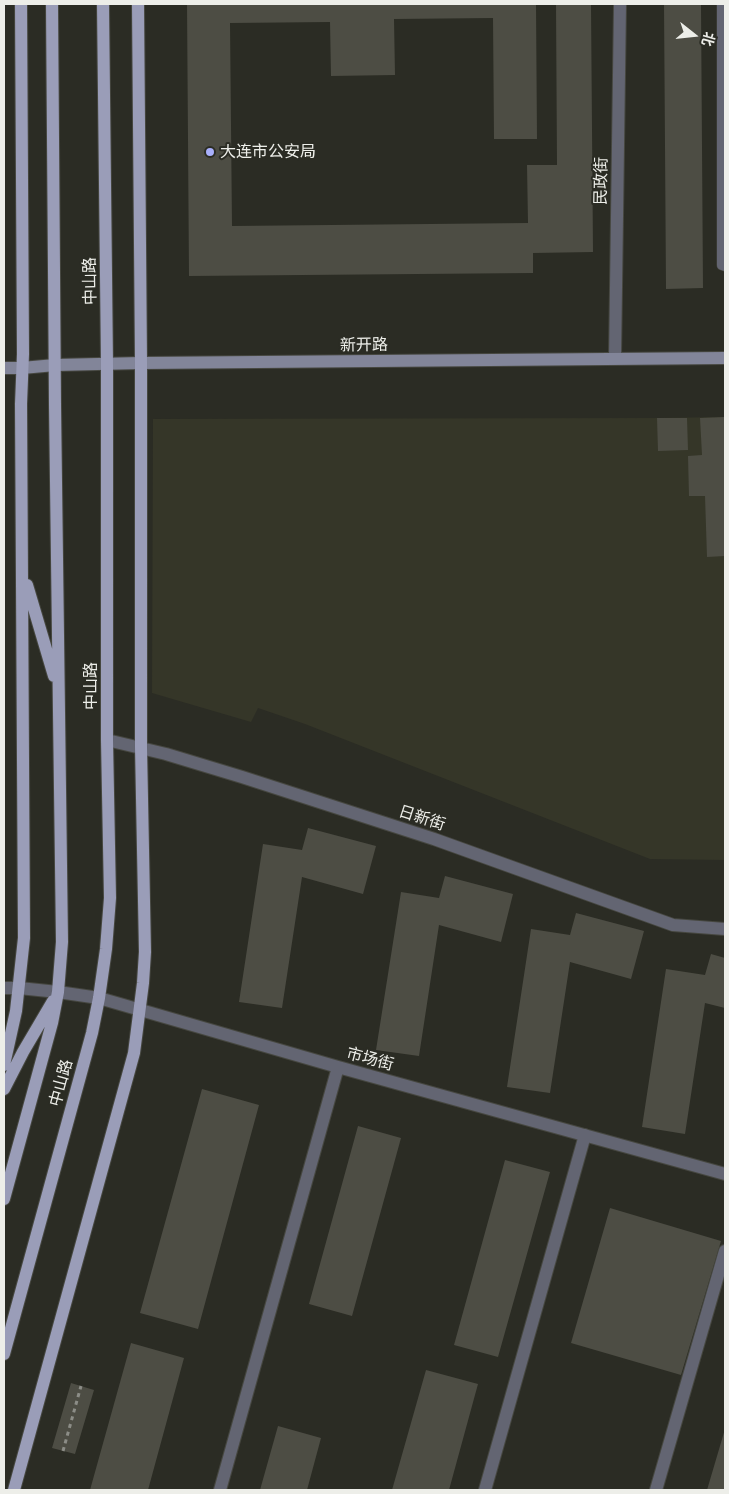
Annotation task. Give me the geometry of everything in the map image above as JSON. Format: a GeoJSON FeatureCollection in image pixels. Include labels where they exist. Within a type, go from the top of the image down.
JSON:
{"type":"FeatureCollection","features":[{"type":"Feature","properties":{"kind":"main road"},"geometry":{"type":"LineString","coordinates":[[4,1065],[16,1011],[24,938],[23,354],[20,4]]}},
{"type":"Feature","properties":{"kind":"main road","name":"中山路"},"geometry":{"type":"LineString","coordinates":[[4,1199],[52,1022],[58,992],[62,942],[52,4]]}},
{"type":"Feature","properties":{"kind":"main road","name":"中山路"},"geometry":{"type":"LineString","coordinates":[[4,1354],[92,1033],[106,949],[110,898],[107,740],[107,365],[103,4]]}},
{"type":"Feature","properties":{"kind":"main road"},"geometry":{"type":"LineString","coordinates":[[14,1490],[134,1053],[143,982],[138,4]]}},
{"type":"Feature","properties":{"kind":"main road","name":"新开路"},"geometry":{"type":"LineString","coordinates":[[4,368],[141,363],[725,358]]}},
{"type":"Feature","properties":{"kind":"main road"},"geometry":{"type":"LineString","coordinates":[[22,570],[59,692]]}},
{"type":"Feature","properties":{"kind":"main road"},"geometry":{"type":"LineString","coordinates":[[4,1089],[58,992]]}},
{"type":"Feature","properties":{"kind":"street","name":"民政街"},"geometry":{"type":"LineString","coordinates":[[615,358],[620,4]]}},
{"type":"Feature","properties":{"kind":"street","name":"日新街"},"geometry":{"type":"LineString","coordinates":[[107,740],[141,747],[242,777],[434,839],[673,925],[725,929]]}},
{"type":"Feature","properties":{"kind":"street","name":"市场街"},"geometry":{"type":"LineString","coordinates":[[4,988],[58,992],[99,998],[338,1067],[725,1174]]}},
{"type":"Feature","properties":{"kind":"street"},"geometry":{"type":"LineString","coordinates":[[220,1490],[338,1067]]}},
{"type":"Feature","properties":{"kind":"street"},"geometry":{"type":"LineString","coordinates":[[484,1490],[585,1135]]}},
{"type":"Feature","properties":{"kind":"street"},"geometry":{"type":"LineString","coordinates":[[656,1490],[725,1250]]}},
{"type":"Feature","properties":{"kind":"lane"},"geometry":{"type":"LineString","coordinates":[[722,4],[722,265],[725,266]]}},
{"type":"Feature","properties":{"kind":"path"},"geometry":{"type":"LineString","coordinates":[[63,1451],[81,1386]]}},
{"type":"Feature","properties":{"kind":"shaded area"},"geometry":{"type":"Polygon","coordinates":[[[725,417],[725,860],[650,859],[305,724],[258,708],[251,722],[152,693],[153,419],[725,417]]]}},
{"type":"Feature","properties":{"kind":"building","name":"大连市公安局"},"geometry":{"type":"Polygon","coordinates":[[[187,4],[536,4],[537,139],[494,139],[493,18],[394,19],[395,75],[331,76],[330,22],[230,23],[232,226],[528,223],[527,165],[557,165],[556,4],[591,4],[593,252],[533,253],[533,273],[189,276],[187,4]]]}},
{"type":"Feature","properties":{"kind":"building"},"geometry":{"type":"Polygon","coordinates":[[[664,4],[701,4],[703,288],[666,289],[664,4]]]}},
{"type":"Feature","properties":{"kind":"building"},"geometry":{"type":"Polygon","coordinates":[[[725,417],[725,556],[707,557],[705,496],[689,496],[688,456],[702,455],[700,418],[725,417]]]}},
{"type":"Feature","properties":{"kind":"building"},"geometry":{"type":"Polygon","coordinates":[[[657,418],[687,418],[688,450],[658,451],[657,418]]]}},
{"type":"Feature","properties":{"kind":"building"},"geometry":{"type":"Polygon","coordinates":[[[308,828],[376,846],[363,894],[302,877],[282,1008],[239,1002],[263,844],[302,850],[308,828]]]}},
{"type":"Feature","properties":{"kind":"building"},"geometry":{"type":"Polygon","coordinates":[[[445,876],[513,894],[501,942],[439,925],[419,1056],[376,1050],[401,892],[439,898],[445,876]]]}},
{"type":"Feature","properties":{"kind":"building"},"geometry":{"type":"Polygon","coordinates":[[[576,913],[644,931],[631,979],[570,962],[550,1093],[507,1087],[531,929],[570,935],[576,913]]]}},
{"type":"Feature","properties":{"kind":"building"},"geometry":{"type":"Polygon","coordinates":[[[711,954],[725,958],[725,1008],[705,1003],[685,1134],[642,1127],[666,969],[705,975],[711,954]]]}},
{"type":"Feature","properties":{"kind":"building"},"geometry":{"type":"Polygon","coordinates":[[[202,1089],[259,1105],[198,1329],[140,1313],[202,1089]]]}},
{"type":"Feature","properties":{"kind":"building"},"geometry":{"type":"Polygon","coordinates":[[[358,1126],[401,1138],[352,1316],[309,1304],[358,1126]]]}},
{"type":"Feature","properties":{"kind":"building"},"geometry":{"type":"Polygon","coordinates":[[[505,1160],[550,1172],[498,1357],[454,1345],[505,1160]]]}},
{"type":"Feature","properties":{"kind":"building"},"geometry":{"type":"Polygon","coordinates":[[[610,1208],[721,1241],[681,1375],[571,1343],[610,1208]]]}},
{"type":"Feature","properties":{"kind":"building"},"geometry":{"type":"Polygon","coordinates":[[[131,1343],[184,1358],[148,1490],[90,1490],[131,1343]]]}},
{"type":"Feature","properties":{"kind":"building"},"geometry":{"type":"Polygon","coordinates":[[[426,1370],[478,1384],[449,1490],[392,1490],[426,1370]]]}},
{"type":"Feature","properties":{"kind":"building"},"geometry":{"type":"Polygon","coordinates":[[[71,1383],[94,1390],[75,1454],[52,1448],[71,1383]]]}},
{"type":"Feature","properties":{"kind":"building"},"geometry":{"type":"Polygon","coordinates":[[[278,1426],[321,1438],[307,1490],[260,1490],[278,1426]]]}},
{"type":"Feature","properties":{"kind":"building"},"geometry":{"type":"Polygon","coordinates":[[[725,1429],[725,1490],[707,1490],[725,1429]]]}},
{"type":"Feature","properties":{"kind":"place","name":"大连市公安局"},"geometry":{"type":"Point","coordinates":[210,152]}}]}
